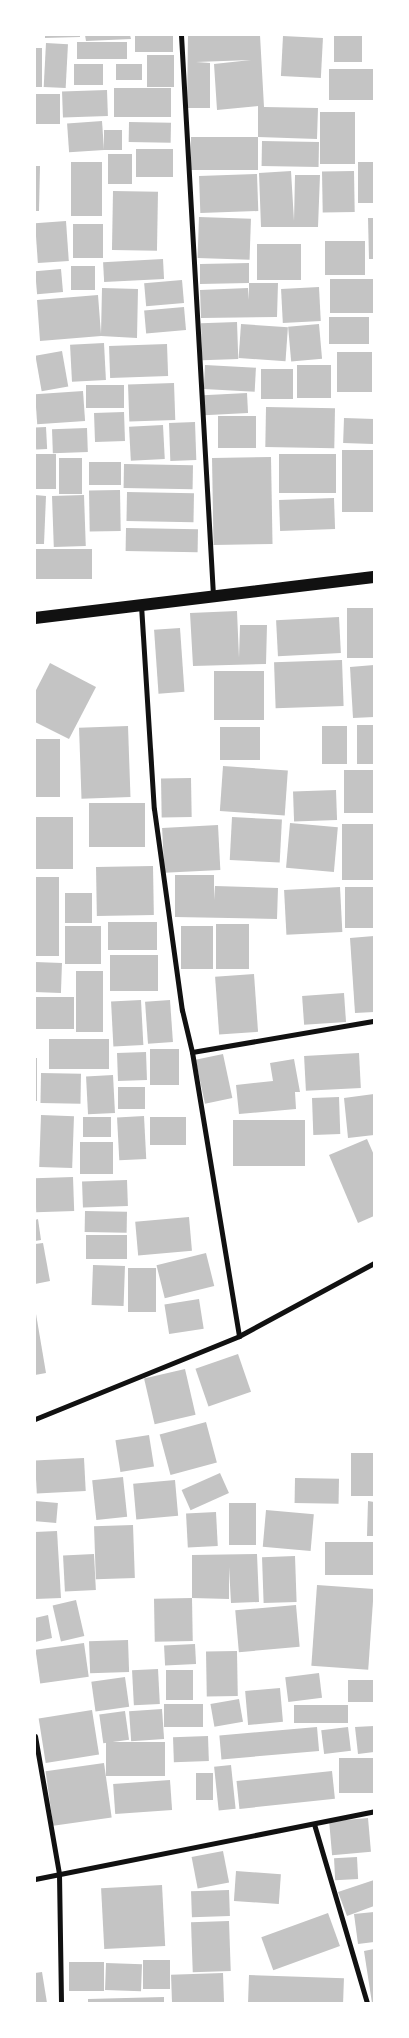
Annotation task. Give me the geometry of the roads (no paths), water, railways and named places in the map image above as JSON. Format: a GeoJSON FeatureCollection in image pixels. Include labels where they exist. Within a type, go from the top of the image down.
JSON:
{"type":"FeatureCollection","features":[{"type":"Feature","properties":{"kind":"main road"},"geometry":{"type":"LineString","coordinates":[[35,618],[212,595],[374,577]]}},
{"type":"Feature","properties":{"kind":"street"},"geometry":{"type":"LineString","coordinates":[[181,35],[212,595]]}},
{"type":"Feature","properties":{"kind":"street"},"geometry":{"type":"LineString","coordinates":[[140,604],[154,809],[182,1010],[192,1052],[240,1336]]}},
{"type":"Feature","properties":{"kind":"street"},"geometry":{"type":"LineString","coordinates":[[192,1052],[374,1021]]}},
{"type":"Feature","properties":{"kind":"street"},"geometry":{"type":"LineString","coordinates":[[35,1419],[240,1336],[374,1263]]}},
{"type":"Feature","properties":{"kind":"street"},"geometry":{"type":"LineString","coordinates":[[35,1736],[59,1874],[61,2003]]}},
{"type":"Feature","properties":{"kind":"street"},"geometry":{"type":"LineString","coordinates":[[35,1879],[374,1811]]}},
{"type":"Feature","properties":{"kind":"street"},"geometry":{"type":"LineString","coordinates":[[314,1824],[367,2003]]}}]}
